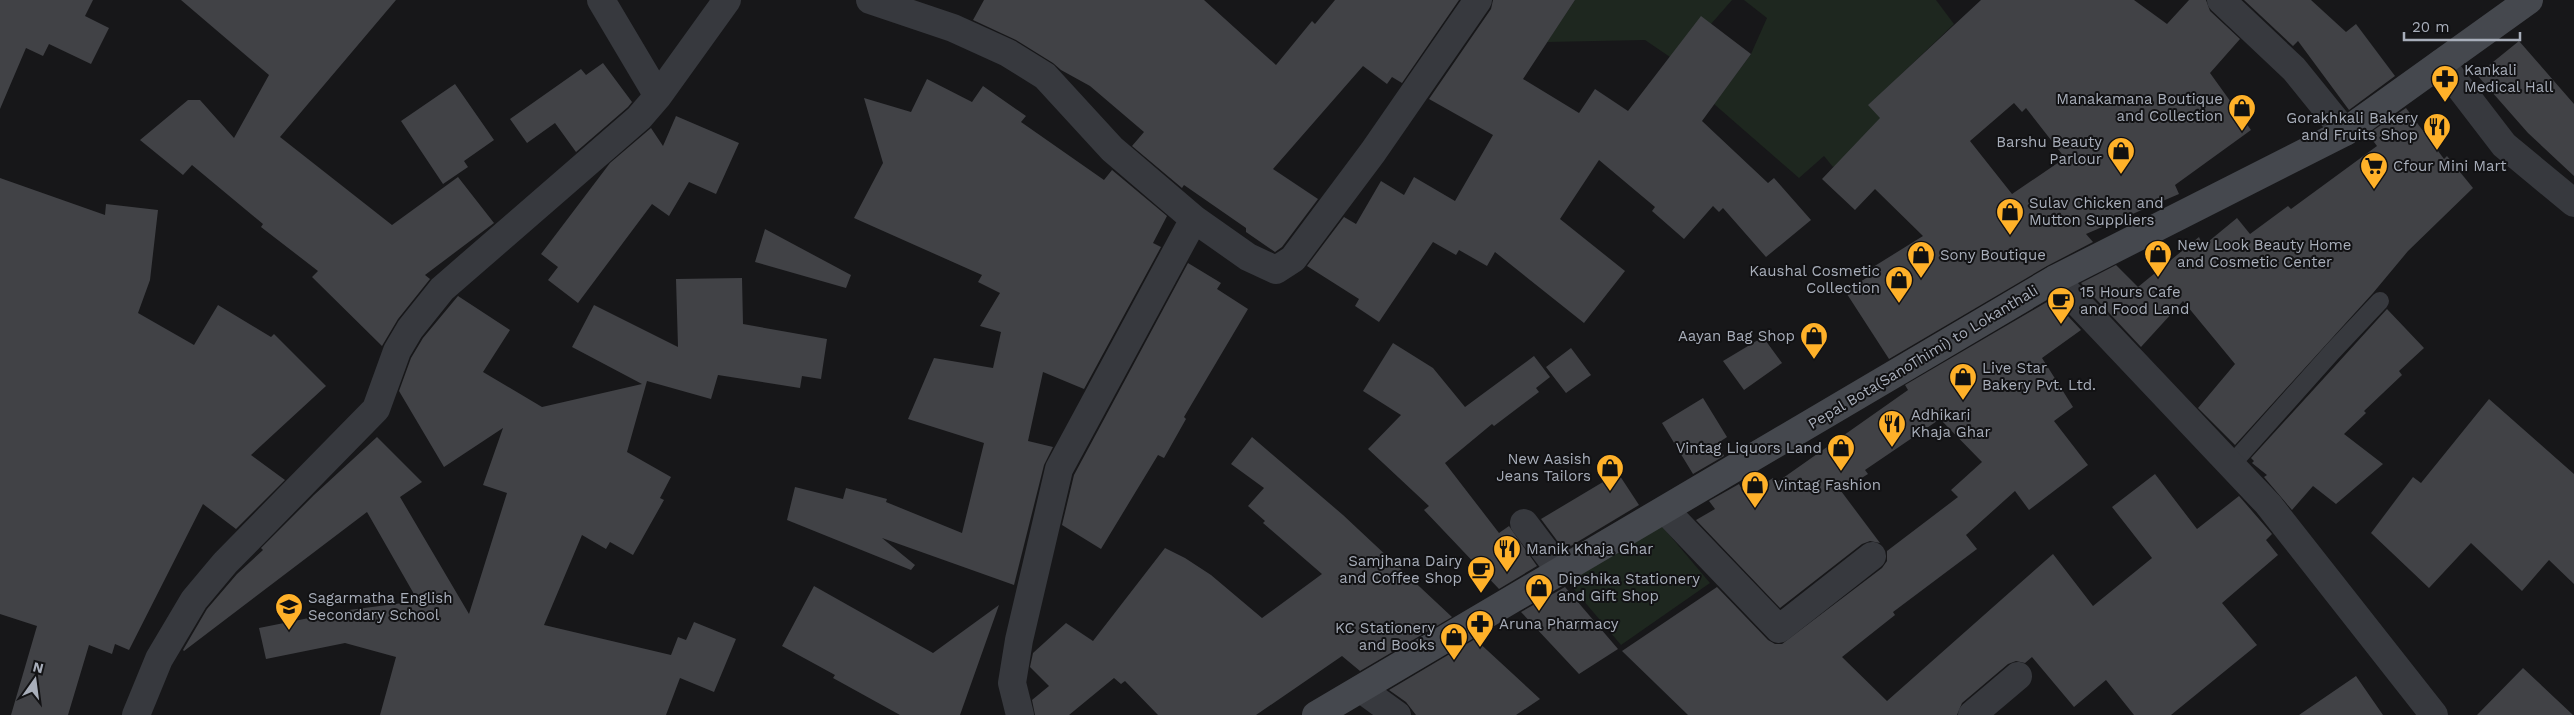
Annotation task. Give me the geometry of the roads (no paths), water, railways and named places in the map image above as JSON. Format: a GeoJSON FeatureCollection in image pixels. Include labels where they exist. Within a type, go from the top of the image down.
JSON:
{"type":"FeatureCollection","features":[{"type":"Feature","properties":{"kind":"main road","name":"Pepal Bota(SanoThimi) to Lokanthali"},"geometry":{"type":"LineString","coordinates":[[1316,715],[2055,279],[2345,132],[2529,0]]}},
{"type":"Feature","properties":{"kind":"street"},"geometry":{"type":"LineString","coordinates":[[601,0],[658,96]]}},
{"type":"Feature","properties":{"kind":"street"},"geometry":{"type":"LineString","coordinates":[[136,715],[159,659],[194,600],[225,563],[376,409],[397,351],[410,329],[442,289],[639,118],[658,96],[727,0]]}},
{"type":"Feature","properties":{"kind":"street"},"geometry":{"type":"LineString","coordinates":[[870,0],[953,28],[1008,53],[1045,76],[1112,149],[1194,219],[1248,257],[1276,270],[1293,259],[1373,152],[1478,0]]}},
{"type":"Feature","properties":{"kind":"street"},"geometry":{"type":"LineString","coordinates":[[2221,0],[2294,69],[2345,132]]}},
{"type":"Feature","properties":{"kind":"street"},"geometry":{"type":"LineString","coordinates":[[2441,63],[2504,145],[2574,203]]}},
{"type":"Feature","properties":{"kind":"street"},"geometry":{"type":"LineString","coordinates":[[1020,715],[1012,683],[1019,640],[1060,469],[1194,219]]}},
{"type":"Feature","properties":{"kind":"street"},"geometry":{"type":"LineString","coordinates":[[2055,279],[2268,504],[2434,715]]}},
{"type":"Feature","properties":{"kind":"street"},"geometry":{"type":"LineString","coordinates":[[1665,510],[1778,629],[1872,556]]}},
{"type":"Feature","properties":{"kind":"street"},"geometry":{"type":"LineString","coordinates":[[1524,523],[1561,572]]}},
{"type":"Feature","properties":{"kind":"street"},"geometry":{"type":"LineString","coordinates":[[1972,715],[2018,676]]}},
{"type":"Feature","properties":{"kind":"street"},"geometry":{"type":"LineString","coordinates":[[1361,688],[1397,715]]}},
{"type":"Feature","properties":{"kind":"lane"},"geometry":{"type":"LineString","coordinates":[[2231,465],[2380,301]]}},
{"type":"Feature","properties":{"kind":"place","name":"Kankali Medical Hall"},"geometry":{"type":"Point","coordinates":[2445,103]}},
{"type":"Feature","properties":{"kind":"place","name":"Manakamana Boutique and Collection"},"geometry":{"type":"Point","coordinates":[2242,132]}},
{"type":"Feature","properties":{"kind":"place","name":"Gorakhkali Bakery and Fruits Shop"},"geometry":{"type":"Point","coordinates":[2437,151]}},
{"type":"Feature","properties":{"kind":"place","name":"Barshu Beauty Parlour"},"geometry":{"type":"Point","coordinates":[2121,175]}},
{"type":"Feature","properties":{"kind":"place","name":"Cfour Mini Mart"},"geometry":{"type":"Point","coordinates":[2374,190]}},
{"type":"Feature","properties":{"kind":"place","name":"Sulav Chicken and Mutton Suppliers"},"geometry":{"type":"Point","coordinates":[2010,236]}},
{"type":"Feature","properties":{"kind":"place","name":"New Look Beauty Home and Cosmetic Center"},"geometry":{"type":"Point","coordinates":[2158,278]}},
{"type":"Feature","properties":{"kind":"place","name":"Sony Boutique"},"geometry":{"type":"Point","coordinates":[1921,279]}},
{"type":"Feature","properties":{"kind":"place","name":"Kaushal Cosmetic Collection"},"geometry":{"type":"Point","coordinates":[1899,304]}},
{"type":"Feature","properties":{"kind":"place","name":"15 Hours Cafe and Food Land"},"geometry":{"type":"Point","coordinates":[2061,325]}},
{"type":"Feature","properties":{"kind":"place","name":"Aayan Bag Shop"},"geometry":{"type":"Point","coordinates":[1814,360]}},
{"type":"Feature","properties":{"kind":"place","name":"Live Star Bakery Pvt. Ltd."},"geometry":{"type":"Point","coordinates":[1963,401]}},
{"type":"Feature","properties":{"kind":"place","name":"Adhikari Khaja Ghar"},"geometry":{"type":"Point","coordinates":[1892,448]}},
{"type":"Feature","properties":{"kind":"place","name":"Vintag Liquors Land"},"geometry":{"type":"Point","coordinates":[1841,472]}},
{"type":"Feature","properties":{"kind":"place","name":"New Aasish Jeans Tailors"},"geometry":{"type":"Point","coordinates":[1610,492]}},
{"type":"Feature","properties":{"kind":"place","name":"Vintag Fashion"},"geometry":{"type":"Point","coordinates":[1755,509]}},
{"type":"Feature","properties":{"kind":"place","name":"Manik Khaja Ghar"},"geometry":{"type":"Point","coordinates":[1507,573]}},
{"type":"Feature","properties":{"kind":"place","name":"Samjhana Dairy and Coffee Shop"},"geometry":{"type":"Point","coordinates":[1481,594]}},
{"type":"Feature","properties":{"kind":"place","name":"Dipshika Stationery and Gift Shop"},"geometry":{"type":"Point","coordinates":[1539,612]}},
{"type":"Feature","properties":{"kind":"place","name":"Sagarmatha English Secondary School"},"geometry":{"type":"Point","coordinates":[289,631]}},
{"type":"Feature","properties":{"kind":"place","name":"Aruna Pharmacy"},"geometry":{"type":"Point","coordinates":[1480,648]}},
{"type":"Feature","properties":{"kind":"place","name":"KC Stationery and Books"},"geometry":{"type":"Point","coordinates":[1454,661]}}]}
